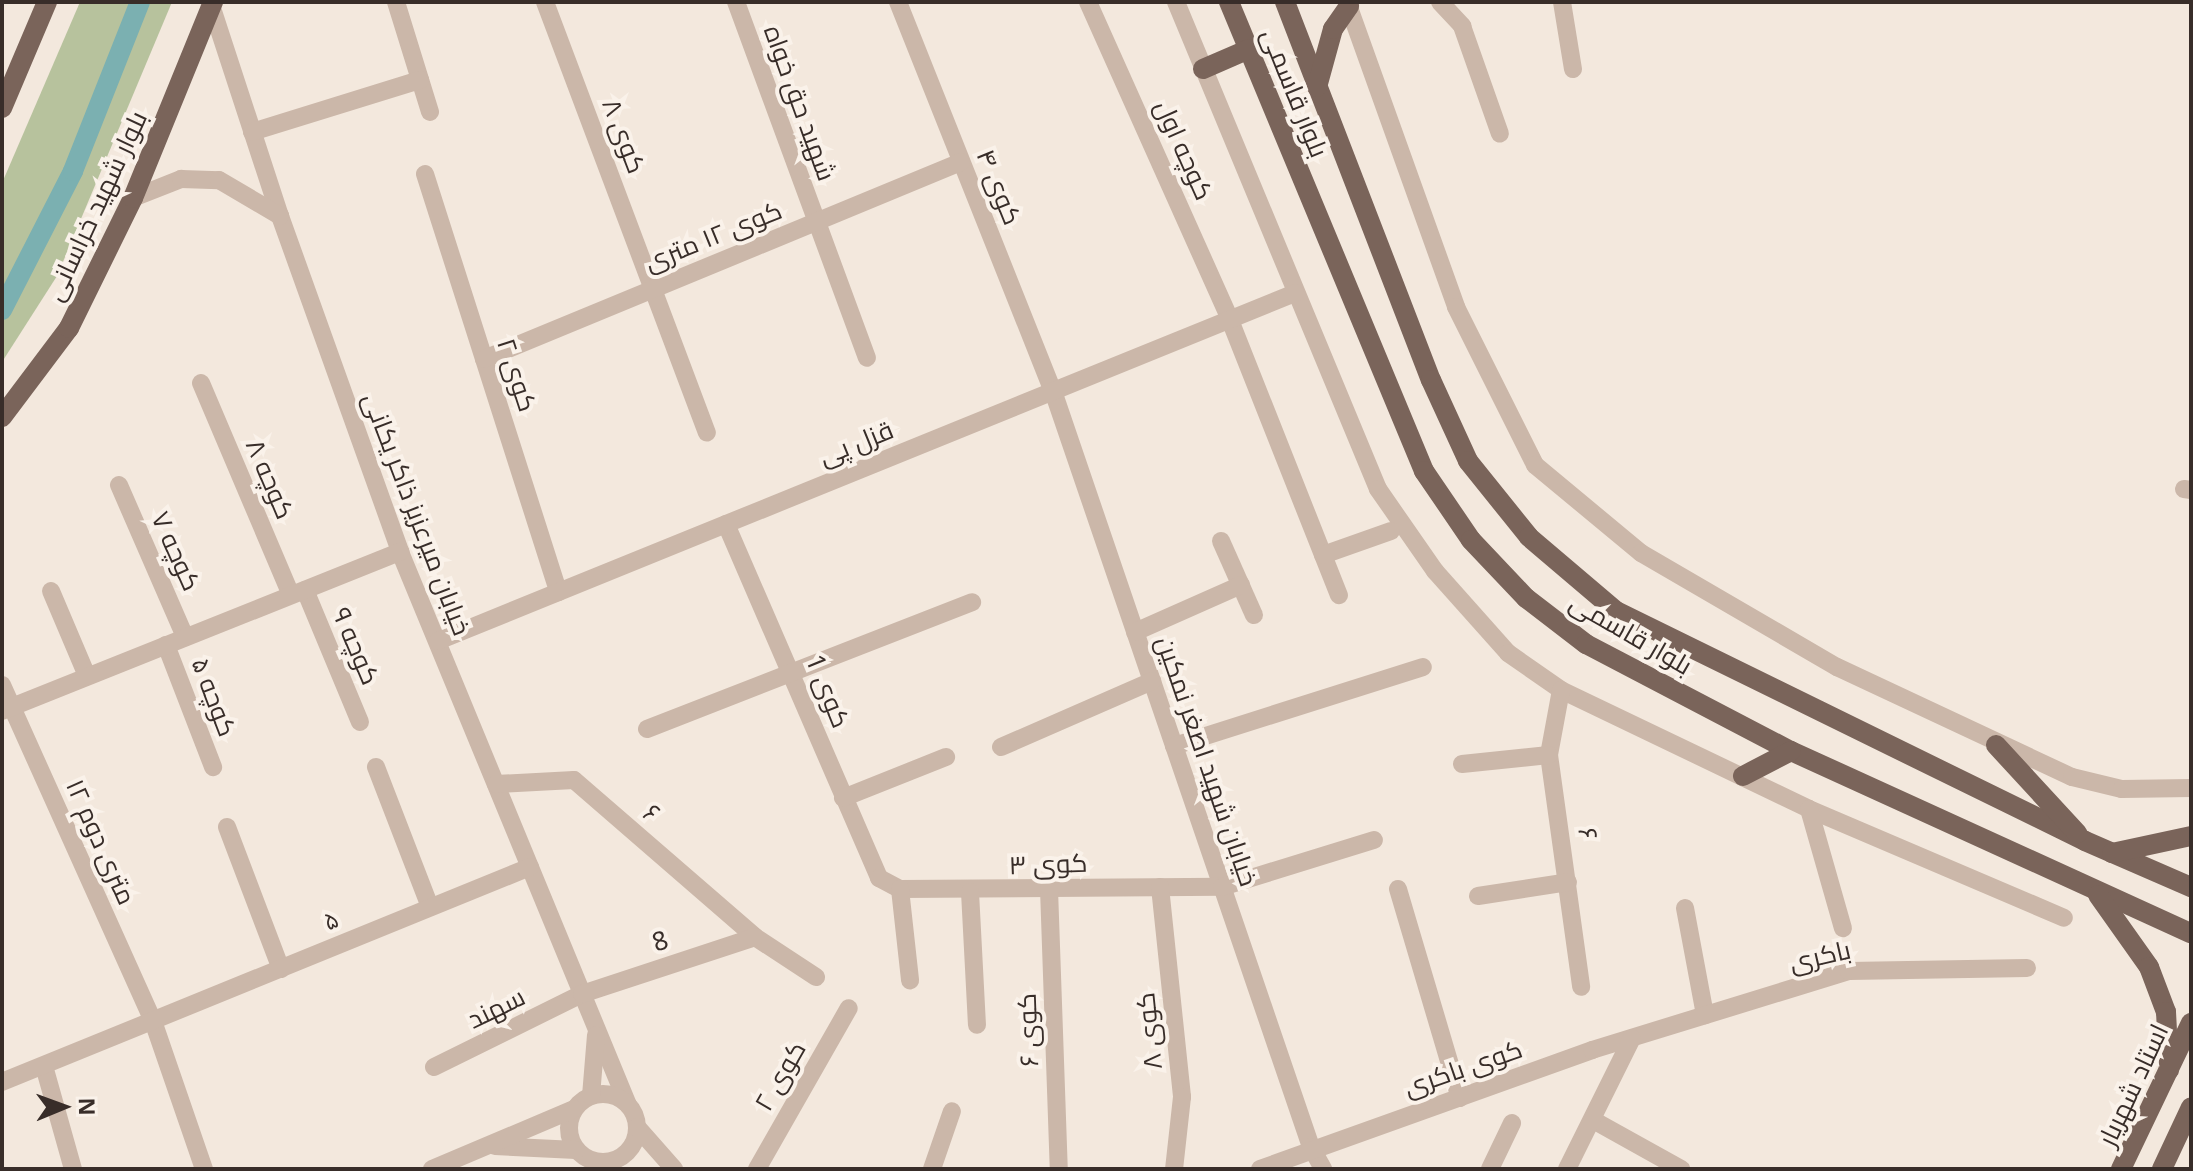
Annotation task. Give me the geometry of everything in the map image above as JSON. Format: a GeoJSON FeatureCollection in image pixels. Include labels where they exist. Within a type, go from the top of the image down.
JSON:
{"type":"FeatureCollection","features":[{"type":"Feature","properties":{"kind":"main road"},"geometry":{"type":"LineString","coordinates":[[2,108],[8,72],[47,2]]}},
{"type":"Feature","properties":{"kind":"main road","name":"بلوار قاسمی"},"geometry":{"type":"LineString","coordinates":[[1229,2],[1424,471],[1471,540],[1526,598],[1586,644],[1791,751],[2191,933]]}},
{"type":"Feature","properties":{"kind":"main road","name":"بلوار قاسمی"},"geometry":{"type":"LineString","coordinates":[[1285,2],[1431,380],[1468,461],[1529,537],[1616,611],[2085,841],[2191,887]]}},
{"type":"Feature","properties":{"kind":"main road"},"geometry":{"type":"LineString","coordinates":[[1317,87],[1333,29],[1350,3]]}},
{"type":"Feature","properties":{"kind":"main road","name":"بلوار شهید خراسانی"},"geometry":{"type":"LineString","coordinates":[[2,417],[69,328],[133,198],[212,4]]}},
{"type":"Feature","properties":{"kind":"main road"},"geometry":{"type":"LineString","coordinates":[[1203,69],[1249,49]]}},
{"type":"Feature","properties":{"kind":"main road"},"geometry":{"type":"LineString","coordinates":[[1996,745],[2085,841]]}},
{"type":"Feature","properties":{"kind":"main road"},"geometry":{"type":"LineString","coordinates":[[1743,776],[1791,751]]}},
{"type":"Feature","properties":{"kind":"main road"},"geometry":{"type":"LineString","coordinates":[[2112,853],[2191,836]]}},
{"type":"Feature","properties":{"kind":"main road"},"geometry":{"type":"LineString","coordinates":[[2093,889],[2130,932],[2149,967],[2166,1012],[2169,1070]]}},
{"type":"Feature","properties":{"kind":"main road","name":"استاد شهریار"},"geometry":{"type":"LineString","coordinates":[[2121,1169],[2191,1023]]}},
{"type":"Feature","properties":{"kind":"main road"},"geometry":{"type":"LineString","coordinates":[[2162,1169],[2191,1107]]}},
{"type":"Feature","properties":{"kind":"street"},"geometry":{"type":"LineString","coordinates":[[396,2],[430,112]]}},
{"type":"Feature","properties":{"kind":"street","name":"کوی ۸"},"geometry":{"type":"LineString","coordinates":[[545,2],[707,432]]}},
{"type":"Feature","properties":{"kind":"street","name":"شهید حق خواه"},"geometry":{"type":"LineString","coordinates":[[736,2],[816,222]]}},
{"type":"Feature","properties":{"kind":"street","name":"کوی ۴"},"geometry":{"type":"LineString","coordinates":[[898,2],[1053,391]]}},
{"type":"Feature","properties":{"kind":"street","name":"کوچه اول"},"geometry":{"type":"LineString","coordinates":[[1088,2],[1230,320],[1339,595]]}},
{"type":"Feature","properties":{"kind":"street"},"geometry":{"type":"LineString","coordinates":[[1176,2],[1378,489],[1435,571],[1508,653],[1561,690],[1809,809],[2064,918]]}},
{"type":"Feature","properties":{"kind":"street"},"geometry":{"type":"LineString","coordinates":[[1440,2],[1462,26],[1500,134]]}},
{"type":"Feature","properties":{"kind":"street"},"geometry":{"type":"LineString","coordinates":[[1562,2],[1573,69]]}},
{"type":"Feature","properties":{"kind":"street"},"geometry":{"type":"LineString","coordinates":[[1350,3],[1456,307],[1535,465],[1641,553],[1837,667],[1996,745],[2072,777],[2122,789],[2191,788]]}},
{"type":"Feature","properties":{"kind":"street","name":"خیابان میرعزیز ذاکر یکانی"},"geometry":{"type":"LineString","coordinates":[[212,4],[280,216],[400,552],[628,1105]]}},
{"type":"Feature","properties":{"kind":"street"},"geometry":{"type":"LineString","coordinates":[[252,132],[420,80]]}},
{"type":"Feature","properties":{"kind":"street","name":"کوی ۱۲ متری"},"geometry":{"type":"LineString","coordinates":[[484,359],[961,162]]}},
{"type":"Feature","properties":{"kind":"street","name":"کوی ۲"},"geometry":{"type":"LineString","coordinates":[[425,174],[558,592]]}},
{"type":"Feature","properties":{"kind":"street"},"geometry":{"type":"LineString","coordinates":[[133,198],[181,179],[219,180],[280,216]]}},
{"type":"Feature","properties":{"kind":"street"},"geometry":{"type":"LineString","coordinates":[[816,222],[867,358]]}},
{"type":"Feature","properties":{"kind":"street","name":"قزل پی"},"geometry":{"type":"LineString","coordinates":[[438,641],[1295,293]]}},
{"type":"Feature","properties":{"kind":"street","name":"کوچه ۸"},"geometry":{"type":"LineString","coordinates":[[201,383],[298,593]]}},
{"type":"Feature","properties":{"kind":"street","name":"خیابان شهید اصغر نمکین"},"geometry":{"type":"LineString","coordinates":[[1053,391],[1311,1147],[1323,1169]]}},
{"type":"Feature","properties":{"kind":"street","name":"کوچه ۷"},"geometry":{"type":"LineString","coordinates":[[119,485],[185,637]]}},
{"type":"Feature","properties":{"kind":"street","name":"کوی 1"},"geometry":{"type":"LineString","coordinates":[[726,524],[794,674],[843,798],[879,878]]}},
{"type":"Feature","properties":{"kind":"street"},"geometry":{"type":"LineString","coordinates":[[1323,555],[1391,531]]}},
{"type":"Feature","properties":{"kind":"street"},"geometry":{"type":"LineString","coordinates":[[1221,541],[1254,615]]}},
{"type":"Feature","properties":{"kind":"street"},"geometry":{"type":"LineString","coordinates":[[7,709],[400,552]]}},
{"type":"Feature","properties":{"kind":"street"},"geometry":{"type":"LineString","coordinates":[[1135,632],[1241,585]]}},
{"type":"Feature","properties":{"kind":"street"},"geometry":{"type":"LineString","coordinates":[[51,591],[87,676]]}},
{"type":"Feature","properties":{"kind":"street","name":"کوچه ۹"},"geometry":{"type":"LineString","coordinates":[[298,593],[360,722]]}},
{"type":"Feature","properties":{"kind":"street"},"geometry":{"type":"LineString","coordinates":[[647,729],[972,602]]}},
{"type":"Feature","properties":{"kind":"street","name":"کوچه ۵"},"geometry":{"type":"LineString","coordinates":[[166,645],[213,767]]}},
{"type":"Feature","properties":{"kind":"street"},"geometry":{"type":"LineString","coordinates":[[1174,746],[1423,667]]}},
{"type":"Feature","properties":{"kind":"street"},"geometry":{"type":"LineString","coordinates":[[1001,747],[1152,681]]}},
{"type":"Feature","properties":{"kind":"street","name":"۱۲ متری دوم"},"geometry":{"type":"LineString","coordinates":[[2,685],[7,709],[153,1021],[204,1169]]}},
{"type":"Feature","properties":{"kind":"street","name":"۶"},"geometry":{"type":"LineString","coordinates":[[1561,690],[1549,755],[1581,987]]}},
{"type":"Feature","properties":{"kind":"street"},"geometry":{"type":"LineString","coordinates":[[1462,764],[1549,755]]}},
{"type":"Feature","properties":{"kind":"street"},"geometry":{"type":"LineString","coordinates":[[843,798],[946,757]]}},
{"type":"Feature","properties":{"kind":"street"},"geometry":{"type":"LineString","coordinates":[[376,767],[430,907]]}},
{"type":"Feature","properties":{"kind":"street","name":"۶"},"geometry":{"type":"LineString","coordinates":[[496,784],[574,780],[755,937],[816,977]]}},
{"type":"Feature","properties":{"kind":"street"},"geometry":{"type":"LineString","coordinates":[[1809,809],[1843,928]]}},
{"type":"Feature","properties":{"kind":"street"},"geometry":{"type":"LineString","coordinates":[[227,827],[281,969]]}},
{"type":"Feature","properties":{"kind":"street"},"geometry":{"type":"LineString","coordinates":[[1222,887],[1374,840]]}},
{"type":"Feature","properties":{"kind":"street","name":"۵"},"geometry":{"type":"LineString","coordinates":[[2,1082],[530,867]]}},
{"type":"Feature","properties":{"kind":"street","name":"کوی ۳"},"geometry":{"type":"LineString","coordinates":[[879,878],[900,889],[970,892],[1222,887]]}},
{"type":"Feature","properties":{"kind":"street"},"geometry":{"type":"LineString","coordinates":[[1478,896],[1568,882]]}},
{"type":"Feature","properties":{"kind":"street","name":"کوی ۸"},"geometry":{"type":"LineString","coordinates":[[1160,887],[1182,1097],[1174,1169]]}},
{"type":"Feature","properties":{"kind":"street"},"geometry":{"type":"LineString","coordinates":[[900,889],[910,980]]}},
{"type":"Feature","properties":{"kind":"street","name":"کوی ۶"},"geometry":{"type":"LineString","coordinates":[[1049,889],[1059,1169]]}},
{"type":"Feature","properties":{"kind":"street"},"geometry":{"type":"LineString","coordinates":[[1398,889],[1460,1098]]}},
{"type":"Feature","properties":{"kind":"street"},"geometry":{"type":"LineString","coordinates":[[970,892],[977,1025]]}},
{"type":"Feature","properties":{"kind":"street"},"geometry":{"type":"LineString","coordinates":[[1685,908],[1705,1015]]}},
{"type":"Feature","properties":{"kind":"street","name":"8"},"geometry":{"type":"LineString","coordinates":[[582,994],[755,937]]}},
{"type":"Feature","properties":{"kind":"street","name":"باکری"},"geometry":{"type":"LineString","coordinates":[[1632,1038],[1849,971],[2027,968]]}},
{"type":"Feature","properties":{"kind":"street","name":"سهند"},"geometry":{"type":"LineString","coordinates":[[434,1067],[582,994]]}},
{"type":"Feature","properties":{"kind":"street","name":"کوی ۲"},"geometry":{"type":"LineString","coordinates":[[757,1169],[849,1008]]}},
{"type":"Feature","properties":{"kind":"street"},"geometry":{"type":"LineString","coordinates":[[591,1096],[596,1032]]}},
{"type":"Feature","properties":{"kind":"street"},"geometry":{"type":"LineString","coordinates":[[1567,1169],[1632,1038]]}},
{"type":"Feature","properties":{"kind":"street","name":"کوی باکری"},"geometry":{"type":"LineString","coordinates":[[1260,1169],[1311,1147],[1632,1038]]}},
{"type":"Feature","properties":{"kind":"street"},"geometry":{"type":"LineString","coordinates":[[44,1066],[73,1169]]}},
{"type":"Feature","properties":{"kind":"street"},"geometry":{"type":"LineString","coordinates":[[435,1168],[493,1146],[574,1109],[591,1096],[611,1095],[628,1105],[637,1127],[674,1169]]}},
{"type":"Feature","properties":{"kind":"street"},"geometry":{"type":"LineString","coordinates":[[574,1109],[568,1130],[576,1150]]}},
{"type":"Feature","properties":{"kind":"street"},"geometry":{"type":"LineString","coordinates":[[932,1169],[952,1111]]}},
{"type":"Feature","properties":{"kind":"street"},"geometry":{"type":"LineString","coordinates":[[1593,1120],[1681,1169]]}},
{"type":"Feature","properties":{"kind":"street"},"geometry":{"type":"LineString","coordinates":[[1490,1169],[1512,1123]]}},
{"type":"Feature","properties":{"kind":"street"},"geometry":{"type":"LineString","coordinates":[[615,1161],[632,1148],[637,1127]]}},
{"type":"Feature","properties":{"kind":"street"},"geometry":{"type":"LineString","coordinates":[[493,1146],[576,1150],[594,1162],[615,1161],[637,1169]]}},
{"type":"Feature","properties":{"kind":"green space"},"geometry":{"type":"Polygon","coordinates":[[[80,2],[172,2],[57,276],[2,362],[2,183],[80,2]]]}},
{"type":"Feature","properties":{"kind":"waterway"},"geometry":{"type":"LineString","coordinates":[[2,310],[73,171],[140,2]]}}]}
